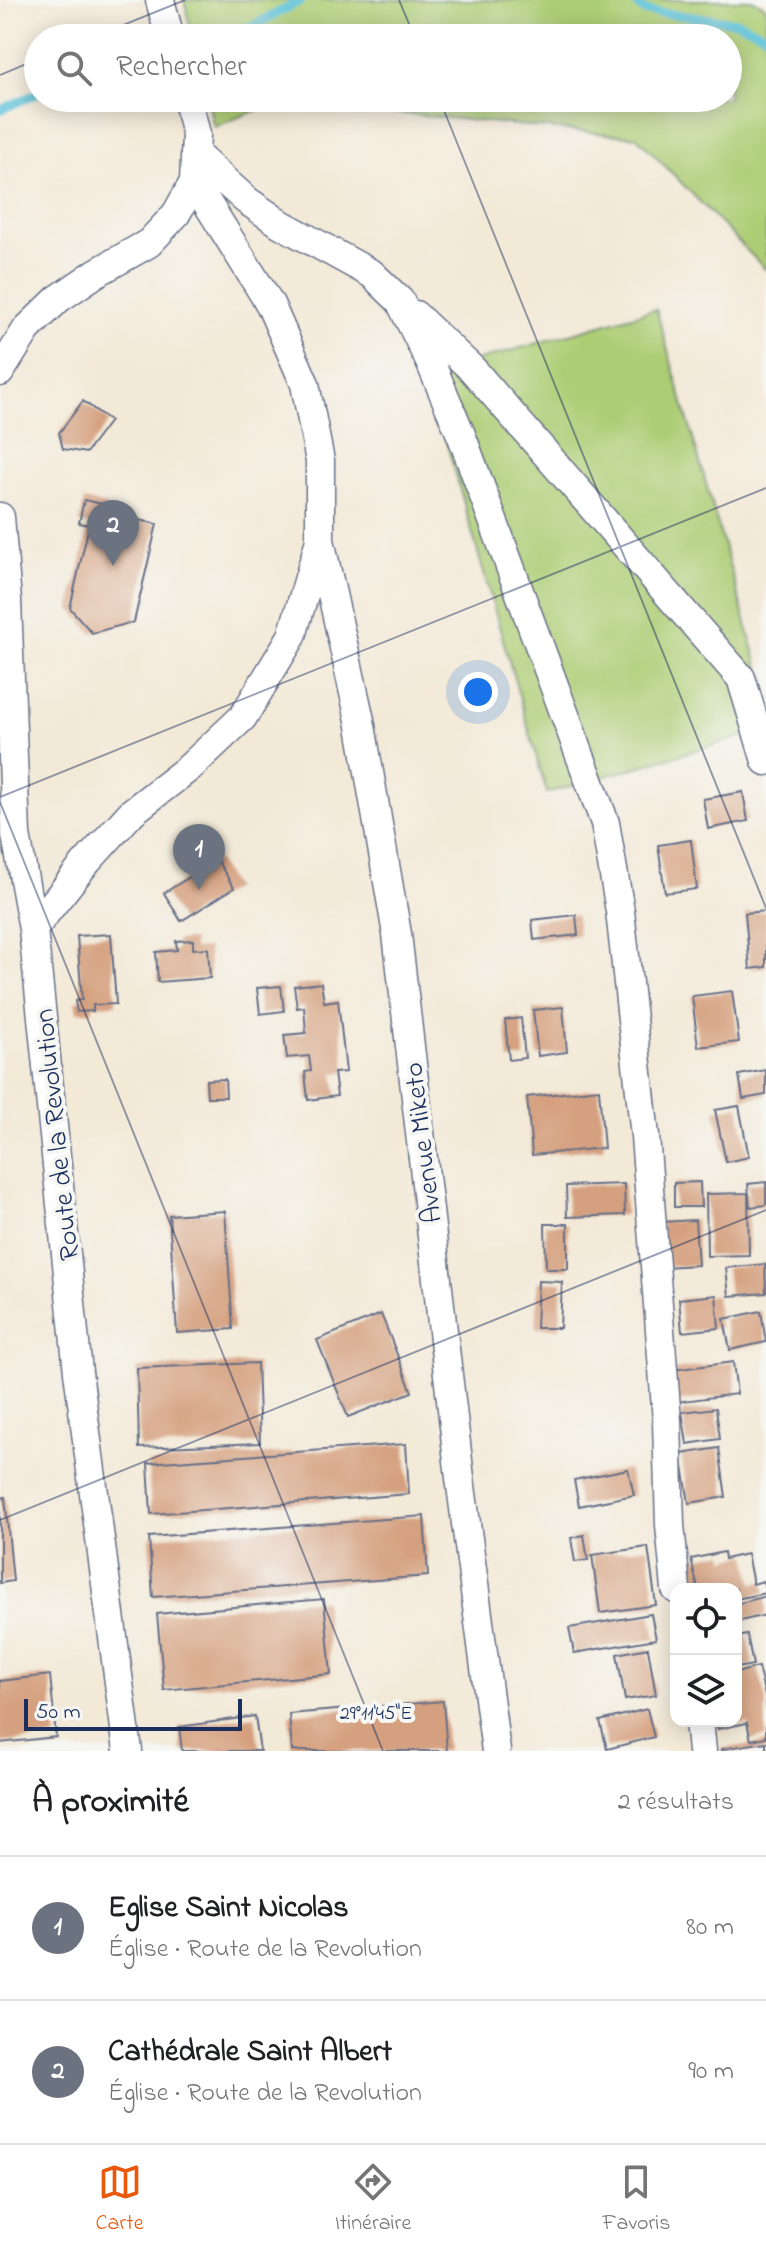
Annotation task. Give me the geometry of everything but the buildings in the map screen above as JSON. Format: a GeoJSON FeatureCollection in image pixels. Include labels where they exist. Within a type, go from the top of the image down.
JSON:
{"type":"FeatureCollection","features":[{"type":"Feature","properties":{"kind":"street"},"geometry":{"type":"LineString","coordinates":[[160,0],[166,24]]}},
{"type":"Feature","properties":{"kind":"street"},"geometry":{"type":"LineString","coordinates":[[33,929],[84,865],[132,812],[190,767],[243,717],[292,636],[320,540],[320,461],[305,384],[270,304],[195,157],[189,112]]}},
{"type":"Feature","properties":{"kind":"street"},"geometry":{"type":"LineString","coordinates":[[195,157],[246,200],[281,224],[372,274],[484,381],[741,678],[766,699]]}},
{"type":"Feature","properties":{"kind":"street"},"geometry":{"type":"LineString","coordinates":[[0,372],[27,329],[58,299],[149,243],[176,214],[195,157]]}},
{"type":"Feature","properties":{"kind":"street"},"geometry":{"type":"LineString","coordinates":[[400,301],[462,437],[605,823],[620,911],[645,1136],[667,1421],[670,1525],[675,1583]]}},
{"type":"Feature","properties":{"kind":"street","name":"Route de la Revolution"},"geometry":{"type":"LineString","coordinates":[[0,517],[7,617],[8,836],[33,929],[78,1372],[128,1751]]}},
{"type":"Feature","properties":{"kind":"street","name":"Avenue Miketo"},"geometry":{"type":"LineString","coordinates":[[320,540],[360,720],[397,934],[460,1478],[496,1751]]}},
{"type":"Feature","properties":{"kind":"street"},"geometry":{"type":"LineString","coordinates":[[741,678],[766,761]]}},
{"type":"Feature","properties":{"kind":"street"},"geometry":{"type":"LineString","coordinates":[[700,1727],[702,1751]]}},
{"type":"Feature","properties":{"kind":"green space"},"geometry":{"type":"Polygon","coordinates":[[[184,0],[754,0],[766,7],[766,270],[637,137],[389,112],[742,112],[742,24],[190,24],[184,0]]]}},
{"type":"Feature","properties":{"kind":"green space"},"geometry":{"type":"Polygon","coordinates":[[[210,112],[252,112],[214,127],[210,112]]]}},
{"type":"Feature","properties":{"kind":"green space"},"geometry":{"type":"Polygon","coordinates":[[[656,309],[766,693],[766,730],[547,793],[427,375],[656,309]]]}},
{"type":"Feature","properties":{"kind":"waterway"},"geometry":{"type":"LineString","coordinates":[[257,24],[302,0]]}},
{"type":"Feature","properties":{"kind":"waterway"},"geometry":{"type":"LineString","coordinates":[[633,0],[644,11],[741,24]]}},
{"type":"Feature","properties":{"kind":"waterway"},"geometry":{"type":"LineString","coordinates":[[742,24],[766,35]]}},
{"type":"Feature","properties":{"kind":"waterway"},"geometry":{"type":"LineString","coordinates":[[0,110],[24,99]]}},
{"type":"Feature","properties":{"kind":"place","name":"Cathédrale Saint Albert"},"geometry":{"type":"Point","coordinates":[113,566]}},
{"type":"Feature","properties":{"kind":"place","name":"Eglise Saint Nicolas"},"geometry":{"type":"Point","coordinates":[199,890]}}]}
